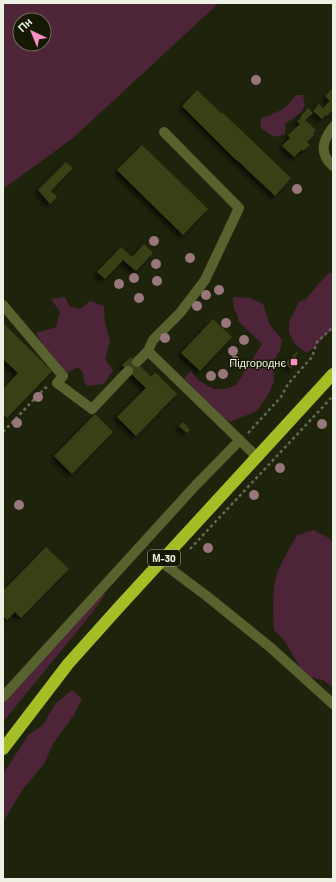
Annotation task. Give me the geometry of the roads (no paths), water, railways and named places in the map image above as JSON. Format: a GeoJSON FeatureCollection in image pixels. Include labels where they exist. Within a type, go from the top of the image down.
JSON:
{"type":"FeatureCollection","features":[{"type":"Feature","properties":{"kind":"highway","name":"М-30"},"geometry":{"type":"LineString","coordinates":[[3,749],[68,664],[160,561],[333,374]]}},
{"type":"Feature","properties":{"kind":"street"},"geometry":{"type":"LineString","coordinates":[[333,127],[324,143],[325,157],[333,166]]}},
{"type":"Feature","properties":{"kind":"street"},"geometry":{"type":"LineString","coordinates":[[137,362],[148,351],[153,340],[180,313],[205,280],[240,208],[164,132]]}},
{"type":"Feature","properties":{"kind":"street"},"geometry":{"type":"LineString","coordinates":[[3,305],[63,376],[57,383],[92,408],[128,371]]}},
{"type":"Feature","properties":{"kind":"street"},"geometry":{"type":"LineString","coordinates":[[148,351],[256,456]]}},
{"type":"Feature","properties":{"kind":"street"},"geometry":{"type":"LineString","coordinates":[[3,697],[44,654],[107,582],[195,486],[240,440]]}},
{"type":"Feature","properties":{"kind":"street"},"geometry":{"type":"LineString","coordinates":[[160,561],[208,597],[270,647],[333,704]]}},
{"type":"Feature","properties":{"kind":"place","name":"Підгороднє"},"geometry":{"type":"Point","coordinates":[294,362]}}]}
